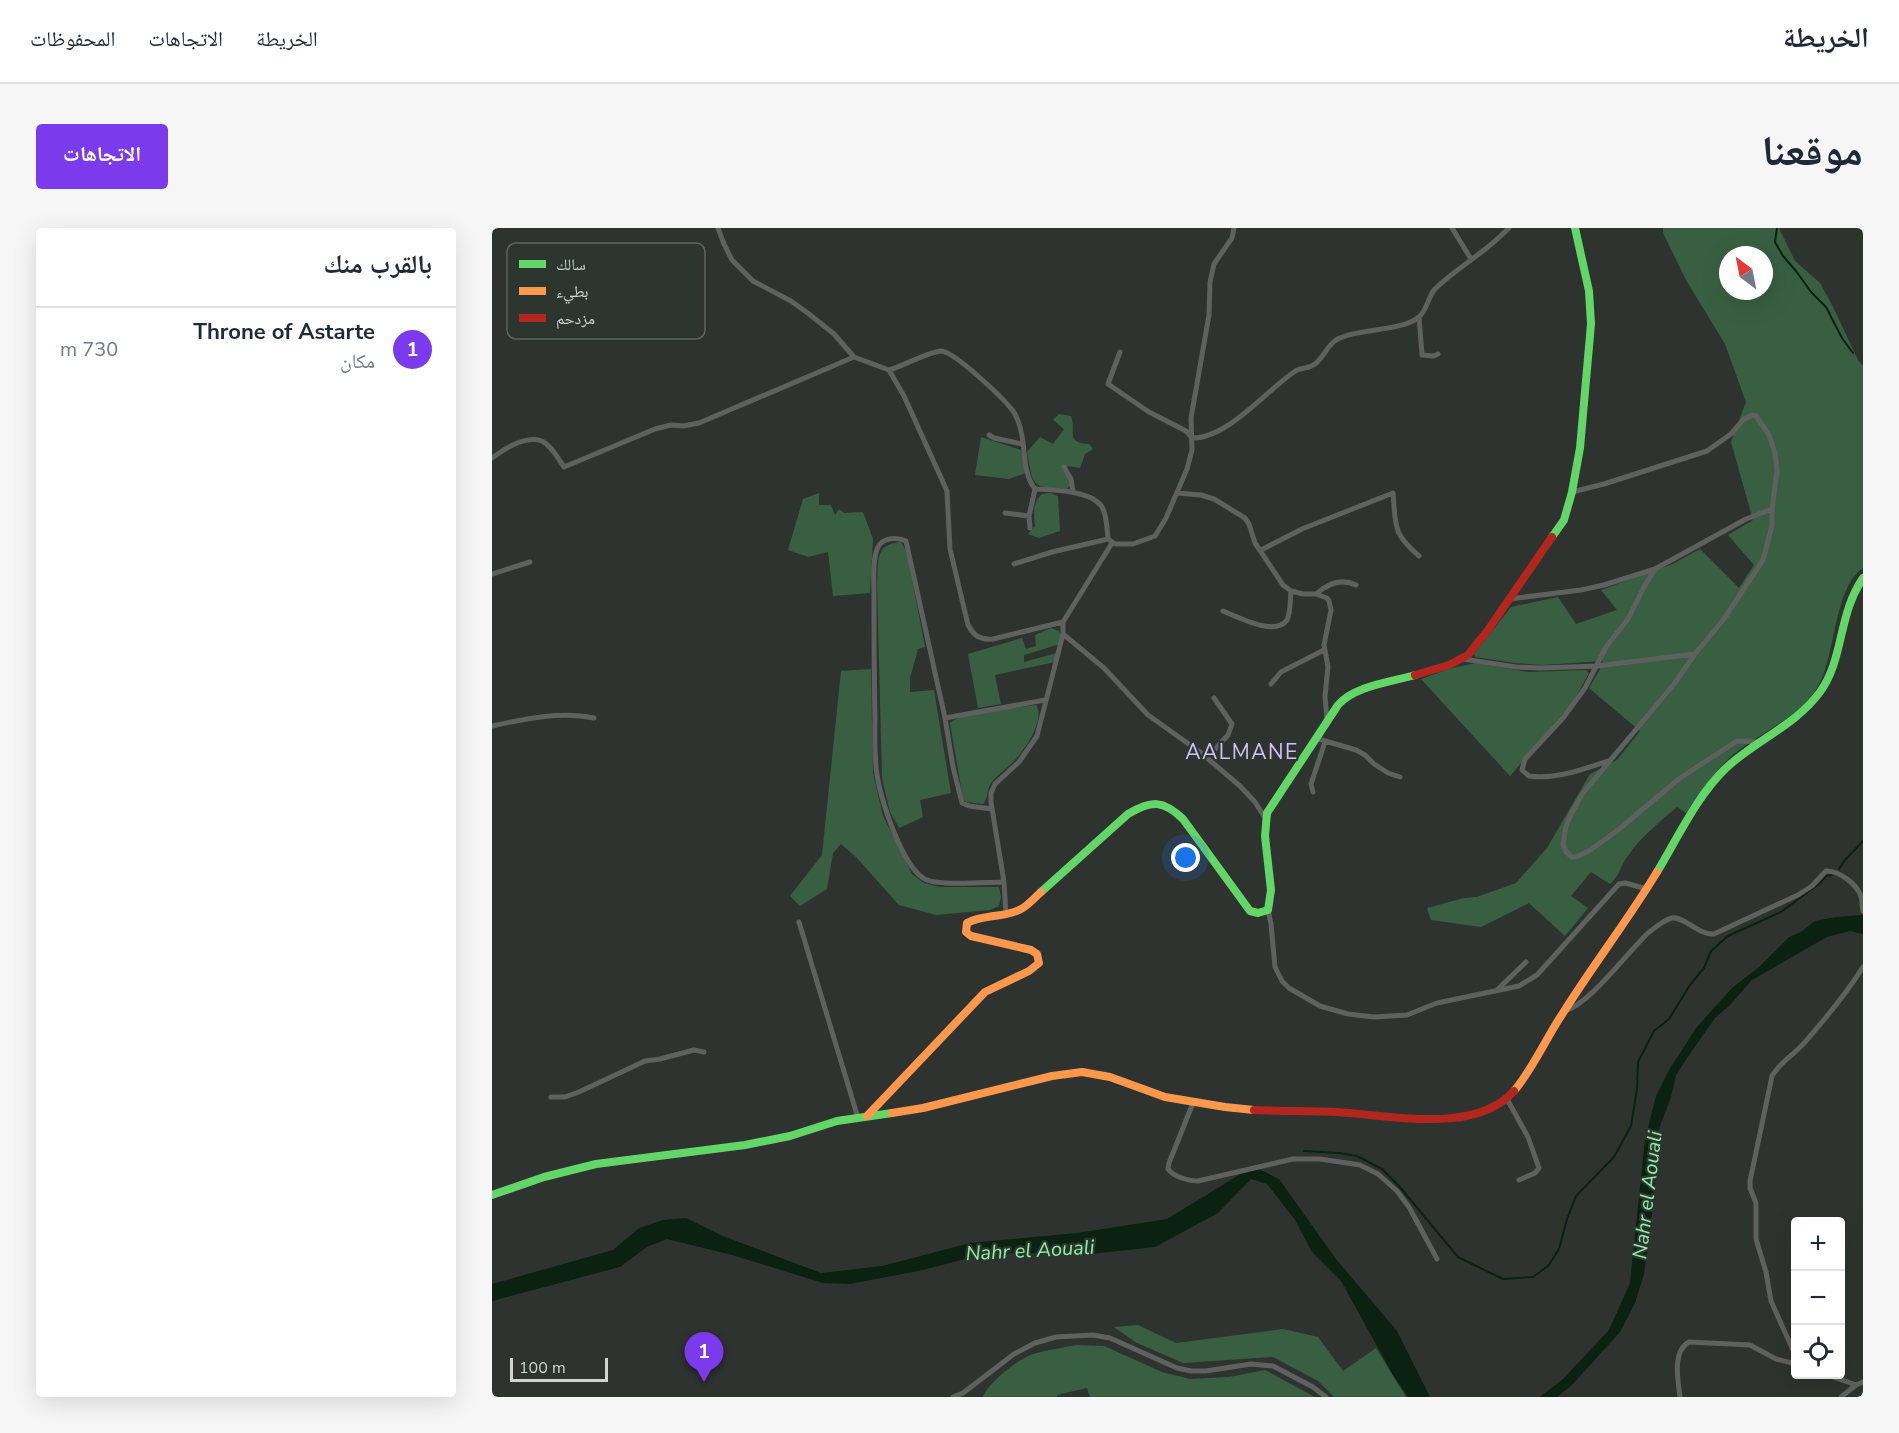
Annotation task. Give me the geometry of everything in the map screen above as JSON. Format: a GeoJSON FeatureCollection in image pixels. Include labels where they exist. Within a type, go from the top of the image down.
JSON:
{"type":"FeatureCollection","features":[{"type":"Feature","properties":{"kind":"main road"},"geometry":{"type":"LineString","coordinates":[[867,1116],[985,992],[1000,982],[1038,966],[1039,960],[1034,951],[974,938],[966,932],[966,926],[970,921],[1005,915],[1026,905],[1132,811],[1145,804],[1155,803],[1170,807],[1183,819],[1250,911],[1258,914],[1268,910],[1271,899],[1265,818],[1315,738],[1342,700],[1355,692],[1439,669],[1463,659],[1475,647],[1564,520],[1580,448],[1591,314],[1587,281],[1575,228]]}},
{"type":"Feature","properties":{"kind":"main road"},"geometry":{"type":"LineString","coordinates":[[492,1195],[544,1177],[596,1164],[745,1145],[790,1136],[837,1121],[923,1108],[1059,1075],[1089,1072],[1163,1096],[1193,1103],[1419,1119],[1464,1117],[1479,1113],[1507,1099],[1517,1088],[1563,1012],[1647,889],[1676,837],[1713,783],[1734,759],[1797,716],[1813,702],[1823,688],[1836,659],[1852,596],[1863,578]]}},
{"type":"Feature","properties":{"kind":"street"},"geometry":{"type":"LineString","coordinates":[[718,228],[729,255],[762,287],[791,301],[827,328],[854,357],[889,370],[904,396],[947,491],[950,549],[968,625],[972,631],[981,639],[993,639],[1063,622]]}},
{"type":"Feature","properties":{"kind":"street"},"geometry":{"type":"LineString","coordinates":[[1014,564],[1052,552],[1110,541],[1132,544],[1153,538],[1162,526],[1178,493],[1190,460],[1191,418],[1209,315],[1212,273],[1218,257],[1232,238],[1234,228]]}},
{"type":"Feature","properties":{"kind":"street"},"geometry":{"type":"LineString","coordinates":[[1452,228],[1471,259]]}},
{"type":"Feature","properties":{"kind":"street"},"geometry":{"type":"LineString","coordinates":[[1438,354],[1422,355],[1419,317],[1434,290],[1509,228]]}},
{"type":"Feature","properties":{"kind":"street"},"geometry":{"type":"LineString","coordinates":[[1120,352],[1108,384],[1149,412],[1183,429],[1192,438],[1198,438],[1230,423],[1257,404],[1295,370],[1309,368],[1315,364],[1337,340],[1401,325],[1419,317]]}},
{"type":"Feature","properties":{"kind":"street"},"geometry":{"type":"LineString","coordinates":[[889,370],[938,352],[949,353],[986,383],[1014,412],[1021,431],[1025,464],[1030,482],[1035,489],[1029,516],[1030,528]]}},
{"type":"Feature","properties":{"kind":"street"},"geometry":{"type":"LineString","coordinates":[[492,458],[507,448],[537,440],[549,447],[564,467],[655,429],[671,425],[683,426],[699,423],[854,357]]}},
{"type":"Feature","properties":{"kind":"street"},"geometry":{"type":"LineString","coordinates":[[1572,492],[1707,451],[1752,415],[1756,416],[1769,435],[1775,453],[1777,471],[1772,526],[1763,560],[1724,620],[1583,794],[1571,814],[1563,844],[1566,852],[1572,857],[1580,856],[1603,842],[1680,778],[1737,741],[1758,742]]}},
{"type":"Feature","properties":{"kind":"street"},"geometry":{"type":"LineString","coordinates":[[989,435],[1023,444]]}},
{"type":"Feature","properties":{"kind":"street"},"geometry":{"type":"LineString","coordinates":[[1064,467],[1071,478],[1073,492]]}},
{"type":"Feature","properties":{"kind":"street"},"geometry":{"type":"LineString","coordinates":[[1005,915],[1004,882],[992,809],[992,789],[1019,762],[1034,742],[1063,634],[1063,622],[1110,541],[1102,507],[1094,500],[1073,492],[1035,489]]}},
{"type":"Feature","properties":{"kind":"street"},"geometry":{"type":"LineString","coordinates":[[1178,493],[1202,495],[1245,518],[1250,524],[1255,543],[1279,580],[1292,591],[1327,598],[1331,605],[1324,650],[1328,667],[1324,696],[1327,721]]}},
{"type":"Feature","properties":{"kind":"street"},"geometry":{"type":"LineString","coordinates":[[1261,550],[1302,529],[1393,493],[1398,535],[1419,556]]}},
{"type":"Feature","properties":{"kind":"street"},"geometry":{"type":"LineString","coordinates":[[1509,599],[1581,590],[1655,569],[1746,519],[1772,509]]}},
{"type":"Feature","properties":{"kind":"street"},"geometry":{"type":"LineString","coordinates":[[1005,513],[1029,516]]}},
{"type":"Feature","properties":{"kind":"street"},"geometry":{"type":"LineString","coordinates":[[992,809],[962,803],[906,541],[901,538],[886,540],[878,547],[876,559],[873,651],[877,774],[886,814],[910,862],[924,879],[939,882],[1004,882]]}},
{"type":"Feature","properties":{"kind":"street"},"geometry":{"type":"LineString","coordinates":[[492,574],[530,562]]}},
{"type":"Feature","properties":{"kind":"street"},"geometry":{"type":"LineString","coordinates":[[1610,761],[1577,771],[1541,777],[1529,776],[1522,770],[1525,759],[1575,703],[1606,647],[1628,619],[1655,569]]}},
{"type":"Feature","properties":{"kind":"street"},"geometry":{"type":"LineString","coordinates":[[1316,594],[1323,588],[1341,582],[1356,585]]}},
{"type":"Feature","properties":{"kind":"street"},"geometry":{"type":"LineString","coordinates":[[1223,611],[1267,628],[1280,625],[1289,615],[1292,591]]}},
{"type":"Feature","properties":{"kind":"street"},"geometry":{"type":"LineString","coordinates":[[1063,634],[1104,668],[1148,715],[1207,758],[1246,792],[1265,818]]}},
{"type":"Feature","properties":{"kind":"street"},"geometry":{"type":"LineString","coordinates":[[1271,684],[1281,672],[1324,650]]}},
{"type":"Feature","properties":{"kind":"street"},"geometry":{"type":"LineString","coordinates":[[1463,659],[1527,668],[1597,666],[1695,654]]}},
{"type":"Feature","properties":{"kind":"street"},"geometry":{"type":"LineString","coordinates":[[1207,758],[1228,735],[1232,724],[1214,698]]}},
{"type":"Feature","properties":{"kind":"street"},"geometry":{"type":"LineString","coordinates":[[945,718],[1046,700]]}},
{"type":"Feature","properties":{"kind":"street"},"geometry":{"type":"LineString","coordinates":[[492,726],[548,716],[568,715],[594,718]]}},
{"type":"Feature","properties":{"kind":"street"},"geometry":{"type":"LineString","coordinates":[[1315,738],[1356,750],[1388,773],[1400,777]]}},
{"type":"Feature","properties":{"kind":"street"},"geometry":{"type":"LineString","coordinates":[[1313,792],[1311,784],[1325,742]]}},
{"type":"Feature","properties":{"kind":"street"},"geometry":{"type":"LineString","coordinates":[[1563,1012],[1580,1004],[1642,939],[1670,918],[1679,919],[1700,932],[1714,934],[1798,895],[1812,886],[1826,871],[1835,872],[1853,884],[1860,894],[1863,911]]}},
{"type":"Feature","properties":{"kind":"street"},"geometry":{"type":"LineString","coordinates":[[1268,910],[1274,961],[1280,976],[1289,988],[1320,1006],[1348,1014],[1399,1017],[1437,1003],[1519,986],[1537,975],[1619,884],[1625,883],[1647,889]]}},
{"type":"Feature","properties":{"kind":"street"},"geometry":{"type":"LineString","coordinates":[[799,922],[858,1118]]}},
{"type":"Feature","properties":{"kind":"street"},"geometry":{"type":"LineString","coordinates":[[1495,992],[1526,962]]}},
{"type":"Feature","properties":{"kind":"street"},"geometry":{"type":"LineString","coordinates":[[1791,1346],[1771,1301],[1766,1272],[1756,1239],[1756,1203],[1750,1188],[1750,1181],[1772,1077],[1781,1063],[1803,1044],[1846,994],[1863,967]]}},
{"type":"Feature","properties":{"kind":"street"},"geometry":{"type":"LineString","coordinates":[[551,1097],[565,1097],[579,1092],[645,1061],[694,1050],[704,1052]]}},
{"type":"Feature","properties":{"kind":"street"},"geometry":{"type":"LineString","coordinates":[[1507,1099],[1523,1126],[1539,1168],[1535,1173],[1519,1180]]}},
{"type":"Feature","properties":{"kind":"street"},"geometry":{"type":"LineString","coordinates":[[1193,1103],[1169,1163],[1170,1173],[1195,1181],[1293,1158],[1320,1159],[1360,1165],[1378,1174],[1397,1191],[1419,1224],[1437,1258]]}},
{"type":"Feature","properties":{"kind":"street"},"geometry":{"type":"LineString","coordinates":[[953,1397],[965,1395],[1009,1358],[1035,1343],[1056,1337],[1093,1335],[1110,1338],[1176,1368],[1191,1371],[1251,1364],[1273,1366],[1313,1387],[1326,1397]]}},
{"type":"Feature","properties":{"kind":"street"},"geometry":{"type":"LineString","coordinates":[[1680,1397],[1678,1356],[1683,1346],[1689,1342],[1750,1345],[1759,1348],[1769,1356],[1791,1363]]}},
{"type":"Feature","properties":{"kind":"street"},"geometry":{"type":"LineString","coordinates":[[1840,1379],[1856,1384]]}},
{"type":"Feature","properties":{"kind":"street"},"geometry":{"type":"LineString","coordinates":[[1841,1397],[1856,1384],[1863,1382]]}},
{"type":"Feature","properties":{"kind":"shaded area"},"geometry":{"type":"Polygon","coordinates":[[[1663,228],[1779,228],[1795,261],[1820,283],[1863,366],[1863,568],[1854,576],[1847,588],[1822,678],[1815,691],[1797,711],[1731,756],[1710,779],[1686,813],[1677,807],[1650,830],[1632,850],[1610,884],[1591,872],[1571,896],[1588,908],[1565,936],[1529,903],[1481,927],[1431,920],[1427,908],[1464,898],[1477,897],[1516,883],[1547,848],[1590,774],[1617,760],[1640,731],[1589,688],[1603,661],[1542,665],[1475,657],[1474,654],[1511,607],[1558,597],[1576,624],[1617,610],[1601,590],[1673,564],[1700,549],[1739,588],[1754,565],[1728,535],[1753,520],[1731,442],[1746,402],[1725,344],[1686,280],[1663,233],[1663,228]]]}},
{"type":"Feature","properties":{"kind":"shaded area"},"geometry":{"type":"Polygon","coordinates":[[[1059,414],[1071,416],[1074,439],[1089,444],[1093,449],[1085,454],[1080,468],[1068,466],[1065,471],[1070,485],[1067,489],[1046,487],[1036,483],[1031,473],[1027,452],[1040,437],[1053,444],[1064,429],[1053,420],[1059,414]]]}},
{"type":"Feature","properties":{"kind":"shaded area"},"geometry":{"type":"Polygon","coordinates":[[[981,437],[1021,450],[1026,473],[1009,479],[975,475],[981,437]]]}},
{"type":"Feature","properties":{"kind":"shaded area"},"geometry":{"type":"Polygon","coordinates":[[[819,493],[819,505],[831,505],[835,515],[839,509],[844,513],[863,512],[873,539],[870,593],[833,596],[828,552],[808,557],[788,550],[803,499],[819,493]]]}},
{"type":"Feature","properties":{"kind":"shaded area"},"geometry":{"type":"Polygon","coordinates":[[[1050,493],[1058,496],[1060,531],[1039,538],[1028,534],[1035,526],[1034,509],[1039,497],[1050,493]]]}},
{"type":"Feature","properties":{"kind":"shaded area"},"geometry":{"type":"Polygon","coordinates":[[[901,542],[907,553],[925,647],[918,649],[910,678],[910,692],[934,690],[951,793],[920,800],[923,817],[899,828],[890,812],[882,778],[877,583],[878,561],[882,550],[892,543],[901,542]]]}},
{"type":"Feature","properties":{"kind":"shaded area"},"geometry":{"type":"Polygon","coordinates":[[[1051,628],[1059,631],[1062,637],[1060,644],[1024,655],[1024,662],[1057,653],[1055,662],[995,675],[1001,704],[978,708],[968,654],[1022,638],[1026,649],[1036,646],[1035,635],[1051,628]]]}},
{"type":"Feature","properties":{"kind":"shaded area"},"geometry":{"type":"Polygon","coordinates":[[[1476,663],[1528,672],[1586,670],[1589,673],[1573,702],[1510,776],[1421,679],[1452,668],[1476,663]]]}},
{"type":"Feature","properties":{"kind":"shaded area"},"geometry":{"type":"Polygon","coordinates":[[[871,669],[873,773],[883,816],[912,874],[924,883],[940,887],[999,887],[1001,897],[999,906],[990,910],[936,915],[899,905],[856,857],[841,844],[833,853],[827,889],[800,906],[790,896],[822,855],[841,671],[871,669]]]}},
{"type":"Feature","properties":{"kind":"shaded area"},"geometry":{"type":"Polygon","coordinates":[[[1036,705],[1038,718],[1036,726],[1024,749],[991,783],[983,804],[966,802],[963,799],[950,723],[978,713],[1036,705]]]}},
{"type":"Feature","properties":{"kind":"shaded area"},"geometry":{"type":"Polygon","coordinates":[[[1138,1325],[1176,1343],[1283,1329],[1318,1337],[1343,1371],[1376,1348],[1406,1397],[1334,1397],[1318,1381],[1273,1357],[1183,1363],[1135,1342],[1114,1327],[1138,1325]]]}},
{"type":"Feature","properties":{"kind":"shaded area"},"geometry":{"type":"Polygon","coordinates":[[[1076,1345],[1104,1346],[1162,1372],[1190,1379],[1229,1377],[1265,1370],[1315,1397],[1090,1397],[1087,1388],[1057,1395],[1057,1397],[983,1397],[997,1378],[1027,1356],[1076,1345]]]}},
{"type":"Feature","properties":{"kind":"water","name":"Nahr el Aouali"},"geometry":{"type":"Polygon","coordinates":[[[1863,915],[1863,934],[1850,931],[1827,937],[1752,980],[1715,1018],[1687,1058],[1676,1075],[1671,1097],[1656,1137],[1654,1198],[1644,1274],[1635,1303],[1620,1332],[1571,1386],[1557,1397],[1540,1397],[1563,1379],[1609,1330],[1630,1283],[1645,1139],[1656,1096],[1669,1070],[1696,1028],[1732,988],[1759,967],[1789,937],[1801,932],[1815,921],[1863,915]]]}},
{"type":"Feature","properties":{"kind":"water","name":"Nahr el Aouali"},"geometry":{"type":"Polygon","coordinates":[[[1257,1168],[1279,1179],[1336,1259],[1397,1331],[1430,1397],[1408,1397],[1393,1375],[1341,1281],[1312,1252],[1295,1220],[1267,1184],[1251,1179],[1218,1213],[1155,1247],[1081,1255],[991,1252],[923,1270],[850,1284],[823,1283],[732,1255],[667,1239],[647,1247],[620,1267],[492,1301],[492,1284],[613,1250],[639,1228],[663,1220],[686,1218],[723,1236],[821,1273],[882,1266],[970,1243],[1077,1233],[1167,1219],[1239,1175],[1257,1168]]]}},
{"type":"Feature","properties":{"kind":"waterway"},"geometry":{"type":"LineString","coordinates":[[1777,228],[1775,242],[1783,256],[1826,307],[1842,338],[1853,353]]}},
{"type":"Feature","properties":{"kind":"waterway"},"geometry":{"type":"LineString","coordinates":[[1839,869],[1863,841]]}},
{"type":"Feature","properties":{"kind":"waterway"},"geometry":{"type":"LineString","coordinates":[[1304,1151],[1357,1156],[1382,1169],[1458,1257],[1503,1279],[1533,1277],[1548,1266],[1559,1249],[1576,1196],[1614,1157],[1631,1126],[1637,1089],[1638,1062],[1654,1031],[1669,1019],[1690,985],[1704,968],[1711,951],[1728,936],[1781,912],[1826,876],[1832,875]]}},
{"type":"Feature","properties":{"kind":"traffic: fast"},"geometry":{"type":"LineString","coordinates":[[1552,537],[1564,520],[1572,492],[1580,448],[1591,324],[1589,291],[1575,228]]}},
{"type":"Feature","properties":{"kind":"traffic: fast"},"geometry":{"type":"LineString","coordinates":[[1657,872],[1696,805],[1715,780],[1736,759],[1799,714],[1820,692],[1833,665],[1849,606],[1863,578]]}},
{"type":"Feature","properties":{"kind":"traffic: fast"},"geometry":{"type":"LineString","coordinates":[[1041,892],[1128,814],[1144,806],[1157,804],[1169,808],[1183,819],[1250,911],[1258,913],[1268,910],[1271,890],[1265,836],[1267,813],[1338,705],[1353,693],[1363,689],[1415,675]]}},
{"type":"Feature","properties":{"kind":"traffic: fast"},"geometry":{"type":"LineString","coordinates":[[492,1195],[544,1177],[596,1164],[745,1145],[790,1136],[837,1121],[892,1113]]}},
{"type":"Feature","properties":{"kind":"traffic: slow"},"geometry":{"type":"LineString","coordinates":[[1514,1091],[1528,1072],[1574,995],[1657,872]]}},
{"type":"Feature","properties":{"kind":"traffic: slow"},"geometry":{"type":"LineString","coordinates":[[867,1116],[985,992],[1029,971],[1039,963],[1037,954],[1031,950],[971,936],[966,932],[967,923],[979,918],[1019,910],[1028,905],[1041,892]]}},
{"type":"Feature","properties":{"kind":"traffic: slow"},"geometry":{"type":"LineString","coordinates":[[892,1113],[923,1108],[1052,1076],[1082,1072],[1110,1077],[1165,1097],[1254,1110]]}},
{"type":"Feature","properties":{"kind":"traffic: jam"},"geometry":{"type":"LineString","coordinates":[[1415,675],[1449,665],[1468,655],[1552,537]]}},
{"type":"Feature","properties":{"kind":"traffic: jam"},"geometry":{"type":"LineString","coordinates":[[1254,1110],[1337,1112],[1431,1119],[1455,1118],[1497,1105],[1514,1091]]}},
{"type":"Feature","properties":{"kind":"place","name":"Throne of Astarte"},"geometry":{"type":"Point","coordinates":[704,1382]}},
{"type":"Feature","properties":{"kind":"district","name":"AALMANE"},"geometry":{"type":"Point","coordinates":[1242,752]}}]}
